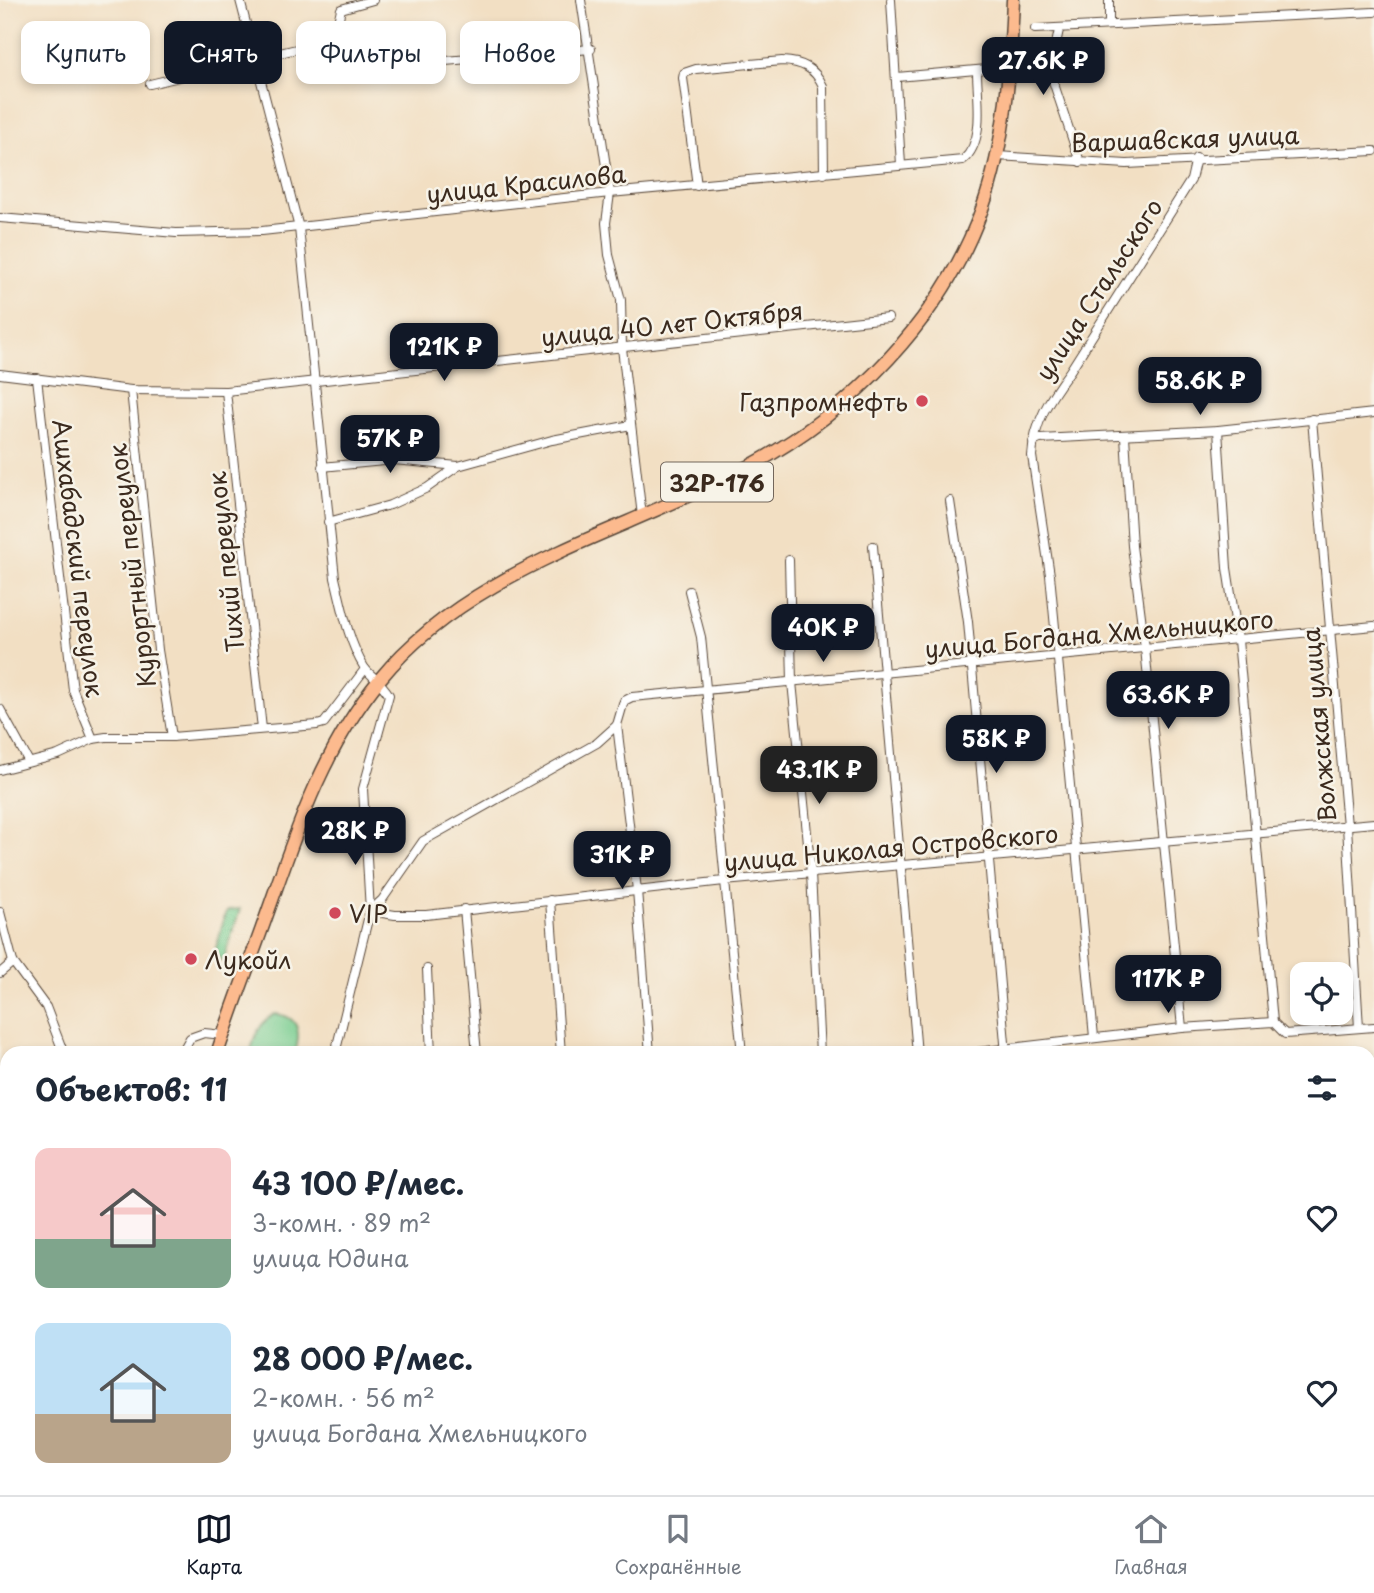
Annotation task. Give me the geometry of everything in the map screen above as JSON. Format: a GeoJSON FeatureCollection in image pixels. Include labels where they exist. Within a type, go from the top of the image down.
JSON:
{"type":"FeatureCollection","features":[{"type":"Feature","properties":{"kind":"main road","name":"32Р-176"},"geometry":{"type":"LineString","coordinates":[[220,1046],[307,800],[330,754],[380,679],[434,627],[480,594],[538,562],[704,489],[773,452],[834,408],[888,360],[918,324],[959,264],[983,208],[997,156],[1010,67],[1013,0]]}},
{"type":"Feature","properties":{"kind":"street"},"geometry":{"type":"LineString","coordinates":[[240,0],[246,21]]}},
{"type":"Feature","properties":{"kind":"street"},"geometry":{"type":"LineString","coordinates":[[282,53],[334,40],[341,9],[373,0]]}},
{"type":"Feature","properties":{"kind":"street"},"geometry":{"type":"LineString","coordinates":[[581,0],[610,193],[606,223],[609,255],[621,300],[622,348],[642,516]]}},
{"type":"Feature","properties":{"kind":"street"},"geometry":{"type":"LineString","coordinates":[[891,0],[901,166]]}},
{"type":"Feature","properties":{"kind":"street"},"geometry":{"type":"LineString","coordinates":[[1109,25],[1111,2]]}},
{"type":"Feature","properties":{"kind":"street"},"geometry":{"type":"LineString","coordinates":[[1035,29],[1059,30],[1109,25],[1374,12]]}},
{"type":"Feature","properties":{"kind":"street"},"geometry":{"type":"LineString","coordinates":[[1059,30],[1050,72],[1080,162]]}},
{"type":"Feature","properties":{"kind":"street"},"geometry":{"type":"LineString","coordinates":[[446,61],[590,49]]}},
{"type":"Feature","properties":{"kind":"street"},"geometry":{"type":"LineString","coordinates":[[697,186],[683,78],[688,71],[733,66],[794,62],[817,73],[823,86],[824,174]]}},
{"type":"Feature","properties":{"kind":"street"},"geometry":{"type":"LineString","coordinates":[[897,77],[1010,67],[1050,72]]}},
{"type":"Feature","properties":{"kind":"street","name":"улица Красилова"},"geometry":{"type":"LineString","coordinates":[[0,218],[176,233],[299,228],[610,193],[963,160],[970,155],[978,124],[977,71]]}},
{"type":"Feature","properties":{"kind":"street"},"geometry":{"type":"LineString","coordinates":[[150,84],[164,81]]}},
{"type":"Feature","properties":{"kind":"street"},"geometry":{"type":"LineString","coordinates":[[262,84],[299,228],[334,578],[348,627],[365,669],[380,679],[389,695],[363,789],[370,911],[337,1046]]}},
{"type":"Feature","properties":{"kind":"street","name":"Варшавская улица"},"geometry":{"type":"LineString","coordinates":[[997,156],[1126,163],[1374,151]]}},
{"type":"Feature","properties":{"kind":"street","name":"улица Стальского"},"geometry":{"type":"LineString","coordinates":[[1033,442],[1038,421],[1051,397],[1070,372],[1191,180],[1196,158]]}},
{"type":"Feature","properties":{"kind":"street","name":"улица 40 лет Октября"},"geometry":{"type":"LineString","coordinates":[[0,374],[131,390],[226,391],[888,318]]}},
{"type":"Feature","properties":{"kind":"street","name":"Ашхабадский переулок"},"geometry":{"type":"LineString","coordinates":[[37,378],[73,690],[93,739]]}},
{"type":"Feature","properties":{"kind":"street","name":"Курортный переулок"},"geometry":{"type":"LineString","coordinates":[[131,390],[158,650],[172,737]]}},
{"type":"Feature","properties":{"kind":"street","name":"Тихий переулок"},"geometry":{"type":"LineString","coordinates":[[226,391],[262,729]]}},
{"type":"Feature","properties":{"kind":"street"},"geometry":{"type":"LineString","coordinates":[[1094,1037],[1050,575],[1032,456],[1033,442],[1040,439],[1218,430],[1374,413]]}},
{"type":"Feature","properties":{"kind":"street","name":"Волжская улица"},"geometry":{"type":"LineString","coordinates":[[1311,419],[1347,826],[1359,1028]]}},
{"type":"Feature","properties":{"kind":"street"},"geometry":{"type":"LineString","coordinates":[[328,522],[390,505],[427,488],[458,466],[552,440],[631,425]]}},
{"type":"Feature","properties":{"kind":"street"},"geometry":{"type":"LineString","coordinates":[[1218,430],[1227,568],[1238,640],[1273,1022],[1284,1034],[1374,1027]]}},
{"type":"Feature","properties":{"kind":"street"},"geometry":{"type":"LineString","coordinates":[[1125,436],[1132,546],[1145,648],[1182,1028]]}},
{"type":"Feature","properties":{"kind":"street"},"geometry":{"type":"LineString","coordinates":[[322,467],[394,460],[458,466]]}},
{"type":"Feature","properties":{"kind":"street"},"geometry":{"type":"LineString","coordinates":[[950,501],[968,622],[1005,1046]]}},
{"type":"Feature","properties":{"kind":"street"},"geometry":{"type":"LineString","coordinates":[[873,546],[916,1046]]}},
{"type":"Feature","properties":{"kind":"street"},"geometry":{"type":"LineString","coordinates":[[789,561],[792,682],[811,873],[820,1046]]}},
{"type":"Feature","properties":{"kind":"street"},"geometry":{"type":"LineString","coordinates":[[689,591],[701,637],[741,1046]]}},
{"type":"Feature","properties":{"kind":"street","name":"улица Богдана Хмельницкого"},"geometry":{"type":"LineString","coordinates":[[370,911],[382,900],[423,841],[597,743],[617,726],[625,701],[632,697],[706,692],[1057,654],[1374,626]]}},
{"type":"Feature","properties":{"kind":"street"},"geometry":{"type":"LineString","coordinates":[[0,770],[58,755],[93,739],[172,737],[324,723],[365,669]]}},
{"type":"Feature","properties":{"kind":"street"},"geometry":{"type":"LineString","coordinates":[[0,709],[29,761]]}},
{"type":"Feature","properties":{"kind":"street"},"geometry":{"type":"LineString","coordinates":[[617,726],[637,890],[649,1046]]}},
{"type":"Feature","properties":{"kind":"street","name":"улица Николая Островского"},"geometry":{"type":"LineString","coordinates":[[370,911],[395,915],[464,909],[724,881],[902,867],[1077,849],[1164,844],[1374,823]]}},
{"type":"Feature","properties":{"kind":"street"},"geometry":{"type":"LineString","coordinates":[[550,900],[560,1046]]}},
{"type":"Feature","properties":{"kind":"street"},"geometry":{"type":"LineString","coordinates":[[464,909],[476,1046]]}},
{"type":"Feature","properties":{"kind":"street"},"geometry":{"type":"LineString","coordinates":[[0,912],[13,962],[46,1007],[61,1046]]}},
{"type":"Feature","properties":{"kind":"street"},"geometry":{"type":"LineString","coordinates":[[0,973],[13,962]]}},
{"type":"Feature","properties":{"kind":"street"},"geometry":{"type":"LineString","coordinates":[[427,969],[432,1046]]}},
{"type":"Feature","properties":{"kind":"street"},"geometry":{"type":"LineString","coordinates":[[1037,1046],[1182,1028],[1273,1022]]}},
{"type":"Feature","properties":{"kind":"street"},"geometry":{"type":"LineString","coordinates":[[186,1046],[190,1038],[204,1033],[223,1035]]}},
{"type":"Feature","properties":{"kind":"green space"},"geometry":{"type":"Polygon","coordinates":[[[240,909],[223,962],[215,952],[225,914],[229,910],[240,909]]]}},
{"type":"Feature","properties":{"kind":"green space"},"geometry":{"type":"Polygon","coordinates":[[[275,1014],[283,1015],[294,1022],[298,1033],[296,1046],[252,1046],[261,1026],[275,1014]]]}},
{"type":"Feature","properties":{"kind":"place","name":"Газпромнефть"},"geometry":{"type":"Point","coordinates":[922,401]}},
{"type":"Feature","properties":{"kind":"place","name":"VIP"},"geometry":{"type":"Point","coordinates":[335,913]}},
{"type":"Feature","properties":{"kind":"place","name":"Лукойл"},"geometry":{"type":"Point","coordinates":[191,959]}}]}
